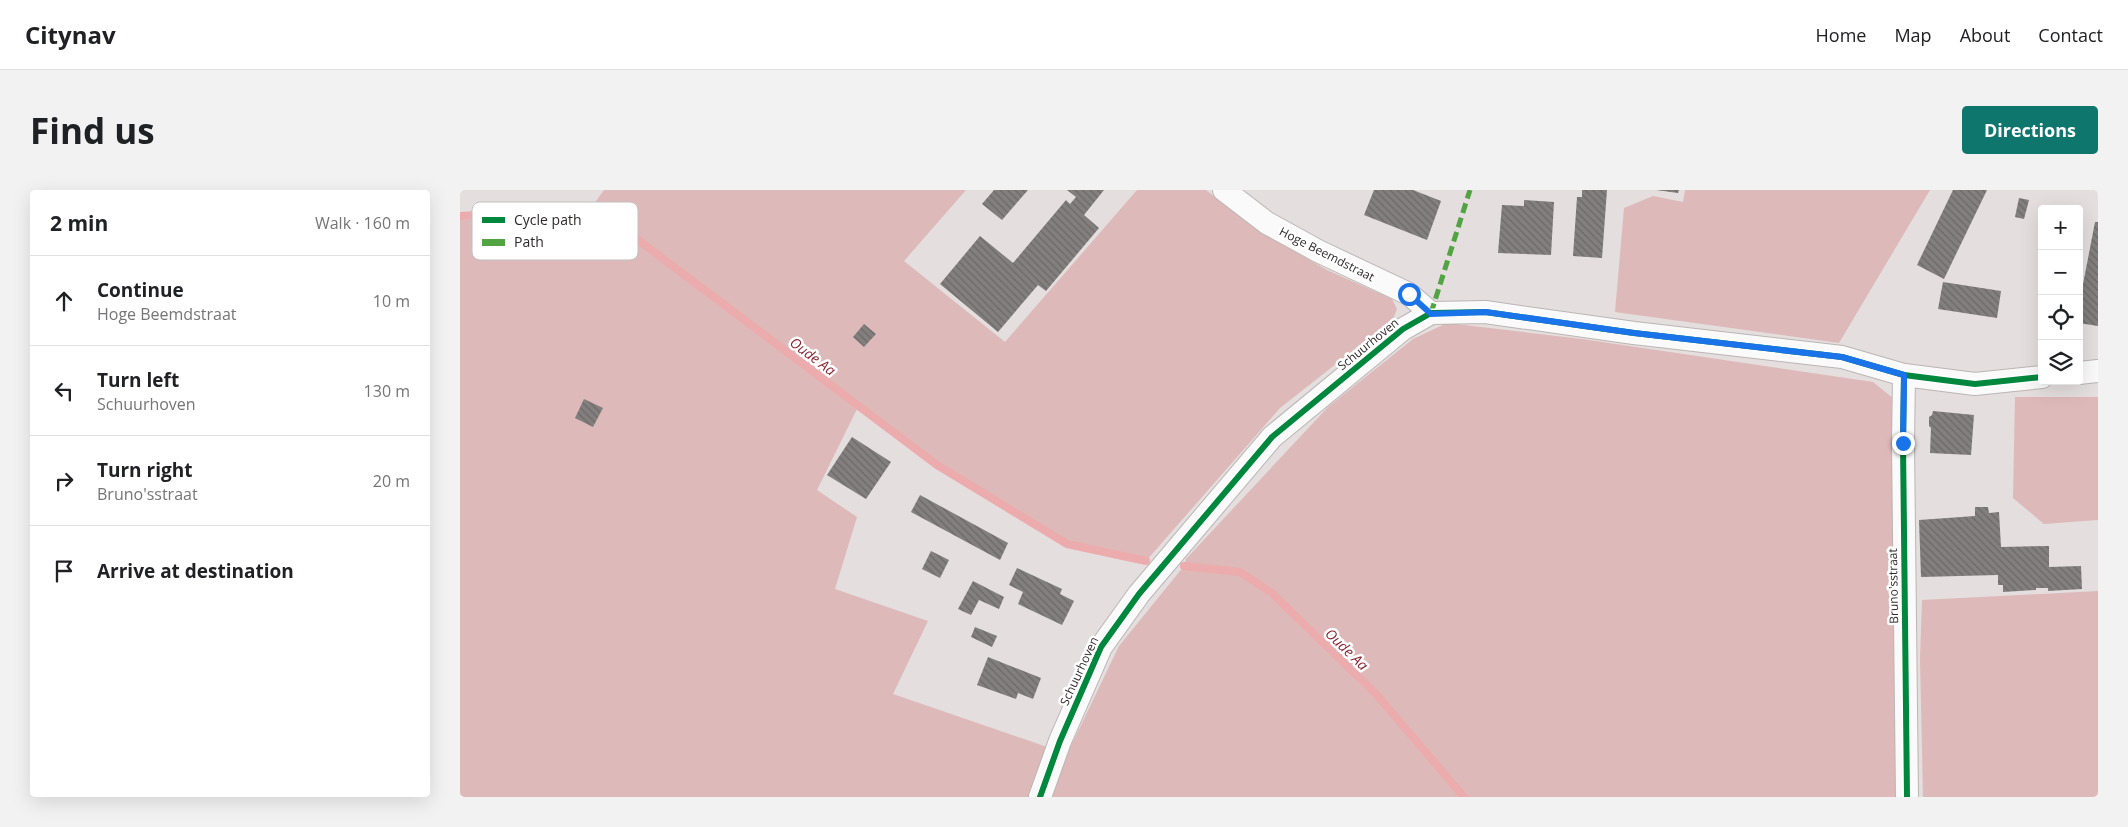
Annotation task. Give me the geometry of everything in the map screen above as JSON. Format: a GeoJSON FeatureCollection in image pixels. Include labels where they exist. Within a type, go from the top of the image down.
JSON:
{"type":"FeatureCollection","features":[{"type":"Feature","properties":{"kind":"street","name":"Hoge Beemdstraat"},"geometry":{"type":"LineString","coordinates":[[1224,190],[1267,223],[1318,251],[1409,294],[1431,314]]}},
{"type":"Feature","properties":{"kind":"street","name":"Schuurhoven"},"geometry":{"type":"LineString","coordinates":[[1040,797],[1060,742],[1101,646],[1139,594],[1272,437],[1403,329],[1431,314],[1486,312],[1634,333],[1842,357],[1904,375],[1975,384],[2038,377]]}},
{"type":"Feature","properties":{"kind":"street"},"geometry":{"type":"LineString","coordinates":[[2083,373],[2098,371]]}},
{"type":"Feature","properties":{"kind":"street","name":"Bruno'sstraat"},"geometry":{"type":"LineString","coordinates":[[1904,375],[1907,797]]}},
{"type":"Feature","properties":{"kind":"shaded area"},"geometry":{"type":"Polygon","coordinates":[[[604,190],[966,190],[904,261],[1005,342],[1137,190],[1206,190],[1257,230],[1327,270],[1392,299],[1397,309],[1393,319],[1280,408],[1146,561],[1067,544],[937,465],[859,405],[817,490],[857,517],[835,589],[928,621],[893,694],[1050,748],[1033,797],[460,797],[460,220],[472,219],[472,260],[638,260],[638,202],[595,202],[604,190]]]}},
{"type":"Feature","properties":{"kind":"shaded area"},"geometry":{"type":"Polygon","coordinates":[[[1685,190],[1930,190],[1839,343],[1615,312],[1624,208],[1653,196],[1683,202],[1685,190]]]}},
{"type":"Feature","properties":{"kind":"shaded area"},"geometry":{"type":"Polygon","coordinates":[[[1447,323],[1582,339],[1873,382],[1894,399],[1898,797],[1052,797],[1068,752],[1119,646],[1184,566],[1186,559],[1328,407],[1413,339],[1447,323]]]}},
{"type":"Feature","properties":{"kind":"shaded area"},"geometry":{"type":"Polygon","coordinates":[[[2015,397],[2098,397],[2098,520],[2044,524],[2013,498],[2015,397]]]}},
{"type":"Feature","properties":{"kind":"shaded area"},"geometry":{"type":"Polygon","coordinates":[[[2098,591],[2098,797],[1923,797],[1920,658],[1922,600],[2098,591]]]}},
{"type":"Feature","properties":{"kind":"building"},"geometry":{"type":"Polygon","coordinates":[[[994,190],[1028,190],[1002,220],[982,204],[994,190]]]}},
{"type":"Feature","properties":{"kind":"building"},"geometry":{"type":"Polygon","coordinates":[[[1067,190],[1104,190],[1084,215],[1099,228],[1046,291],[1038,285],[998,332],[940,284],[980,236],[1013,263],[1066,200],[1070,204],[1076,197],[1067,190]]]}},
{"type":"Feature","properties":{"kind":"building"},"geometry":{"type":"Polygon","coordinates":[[[1374,190],[1413,190],[1441,201],[1427,240],[1364,215],[1374,190]]]}},
{"type":"Feature","properties":{"kind":"building"},"geometry":{"type":"Polygon","coordinates":[[[1582,190],[1607,190],[1602,258],[1573,256],[1577,197],[1582,197],[1582,190]]]}},
{"type":"Feature","properties":{"kind":"building"},"geometry":{"type":"Polygon","coordinates":[[[1656,190],[1679,190],[1678,193],[1656,190]]]}},
{"type":"Feature","properties":{"kind":"building"},"geometry":{"type":"Polygon","coordinates":[[[1953,190],[1987,190],[1944,279],[1917,265],[1953,190]]]}},
{"type":"Feature","properties":{"kind":"building"},"geometry":{"type":"Polygon","coordinates":[[[2019,198],[2029,200],[2024,219],[2015,217],[2019,198]]]}},
{"type":"Feature","properties":{"kind":"building"},"geometry":{"type":"Polygon","coordinates":[[[1524,200],[1554,202],[1551,255],[1498,253],[1502,205],[1524,206],[1524,200]]]}},
{"type":"Feature","properties":{"kind":"building"},"geometry":{"type":"Polygon","coordinates":[[[2095,222],[2098,222],[2098,326],[2083,324],[2083,284],[2095,222]]]}},
{"type":"Feature","properties":{"kind":"building"},"geometry":{"type":"Polygon","coordinates":[[[1943,282],[2001,291],[1997,318],[1938,309],[1943,282]]]}},
{"type":"Feature","properties":{"kind":"building"},"geometry":{"type":"Polygon","coordinates":[[[864,324],[876,334],[864,347],[853,337],[864,324]]]}},
{"type":"Feature","properties":{"kind":"building"},"geometry":{"type":"Polygon","coordinates":[[[584,399],[603,408],[593,427],[575,418],[584,399]]]}},
{"type":"Feature","properties":{"kind":"building"},"geometry":{"type":"Polygon","coordinates":[[[1933,411],[1974,415],[1971,455],[1930,453],[1931,428],[1929,426],[1929,417],[1933,411]]]}},
{"type":"Feature","properties":{"kind":"building"},"geometry":{"type":"Polygon","coordinates":[[[852,437],[891,462],[866,499],[827,475],[852,437]]]}},
{"type":"Feature","properties":{"kind":"building"},"geometry":{"type":"Polygon","coordinates":[[[920,495],[1008,543],[1000,560],[911,512],[920,495]]]}},
{"type":"Feature","properties":{"kind":"building"},"geometry":{"type":"Polygon","coordinates":[[[1975,507],[1988,507],[1989,513],[1999,512],[2001,547],[2049,546],[2049,567],[2081,566],[2082,589],[2048,591],[2048,588],[2036,588],[2036,590],[2003,592],[2003,585],[1998,585],[1998,575],[1921,577],[1919,520],[1975,516],[1975,507]]]}},
{"type":"Feature","properties":{"kind":"building"},"geometry":{"type":"Polygon","coordinates":[[[931,551],[949,560],[940,578],[922,569],[931,551]]]}},
{"type":"Feature","properties":{"kind":"building"},"geometry":{"type":"Polygon","coordinates":[[[1017,568],[1062,589],[1060,594],[1074,601],[1062,625],[1018,604],[1023,592],[1009,585],[1017,568]]]}},
{"type":"Feature","properties":{"kind":"building"},"geometry":{"type":"Polygon","coordinates":[[[973,581],[1004,597],[999,609],[979,600],[971,615],[958,609],[973,581]]]}},
{"type":"Feature","properties":{"kind":"building"},"geometry":{"type":"Polygon","coordinates":[[[975,627],[997,636],[992,647],[971,637],[975,627]]]}},
{"type":"Feature","properties":{"kind":"building"},"geometry":{"type":"Polygon","coordinates":[[[988,657],[1041,678],[1033,699],[1018,693],[1016,699],[977,685],[988,657]]]}},
{"type":"Feature","properties":{"kind":"waterway","name":"Oude Aa"},"geometry":{"type":"LineString","coordinates":[[460,216],[472,215]]}},
{"type":"Feature","properties":{"kind":"waterway","name":"Oude Aa"},"geometry":{"type":"LineString","coordinates":[[638,240],[937,465],[1067,544],[1146,561]]}},
{"type":"Feature","properties":{"kind":"waterway","name":"Oude Aa"},"geometry":{"type":"LineString","coordinates":[[1184,566],[1240,572],[1272,593],[1376,694],[1464,797]]}},
{"type":"Feature","properties":{"kind":"marked path"},"geometry":{"type":"LineString","coordinates":[[1431,313],[1470,190]]}},
{"type":"Feature","properties":{"kind":"cycle path"},"geometry":{"type":"LineString","coordinates":[[1040,797],[1060,741],[1101,647],[1139,594],[1272,437],[1403,329],[1431,313],[1485,312],[1634,333],[1842,357],[1904,375],[1975,384],[2038,377]]}},
{"type":"Feature","properties":{"kind":"cycle path"},"geometry":{"type":"LineString","coordinates":[[1904,375],[1907,797]]}},
{"type":"Feature","properties":{"kind":"route"},"geometry":{"type":"LineString","coordinates":[[1409,294],[1431,314],[1486,312],[1634,333],[1842,357],[1904,375],[1903,443]]}}]}
